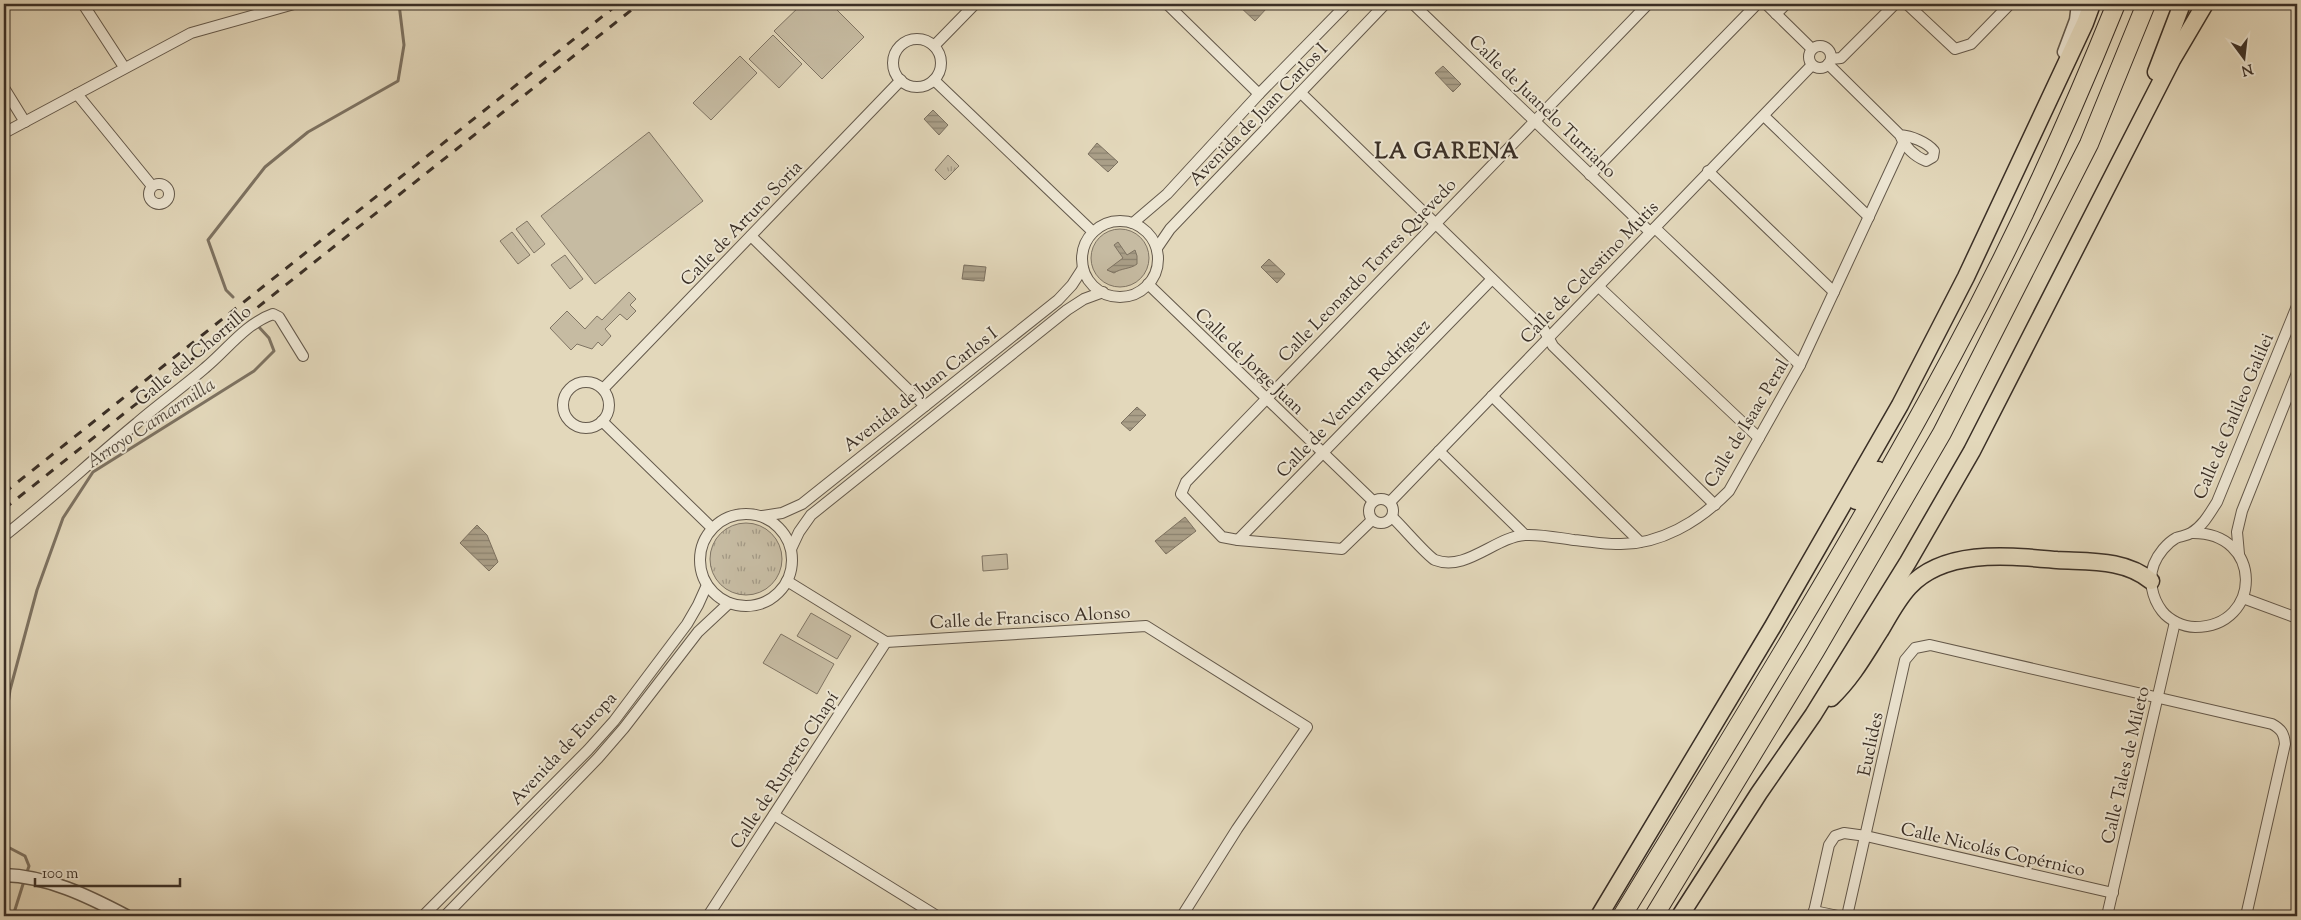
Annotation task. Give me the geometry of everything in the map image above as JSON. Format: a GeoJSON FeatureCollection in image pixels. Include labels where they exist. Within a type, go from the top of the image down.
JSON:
{"type":"FeatureCollection","features":[{"type":"Feature","properties":{"kind":"highway"},"geometry":{"type":"LineString","coordinates":[[1599,916],[1773,626],[1900,405],[1966,277],[2085,23],[2092,4]]}},
{"type":"Feature","properties":{"kind":"highway"},"geometry":{"type":"LineString","coordinates":[[1622,916],[1852,535],[1954,352],[2036,187],[2116,4]]}},
{"type":"Feature","properties":{"kind":"highway"},"geometry":{"type":"LineString","coordinates":[[1654,916],[1810,659],[1942,433],[2089,144],[2146,4]]}},
{"type":"Feature","properties":{"kind":"highway"},"geometry":{"type":"LineString","coordinates":[[2118,164],[2182,4]]}},
{"type":"Feature","properties":{"kind":"highway"},"geometry":{"type":"LineString","coordinates":[[1680,916],[1759,793],[1813,715],[1908,562],[1972,451],[2172,60],[2205,4]]}},
{"type":"Feature","properties":{"kind":"highway"},"geometry":{"type":"LineString","coordinates":[[1773,626],[1878,470],[1942,355],[1996,246],[2036,187]]}},
{"type":"Feature","properties":{"kind":"highway"},"geometry":{"type":"LineString","coordinates":[[1813,715],[1849,681],[1910,586],[1928,572],[1950,563],[1976,557],[2013,556],[2118,564],[2138,572],[2151,581]]}},
{"type":"Feature","properties":{"kind":"street"},"geometry":{"type":"LineString","coordinates":[[83,4],[124,68]]}},
{"type":"Feature","properties":{"kind":"street"},"geometry":{"type":"LineString","coordinates":[[4,133],[191,32],[294,4]]}},
{"type":"Feature","properties":{"kind":"street"},"geometry":{"type":"LineString","coordinates":[[934,46],[975,4]]}},
{"type":"Feature","properties":{"kind":"street"},"geometry":{"type":"LineString","coordinates":[[1167,4],[1259,94]]}},
{"type":"Feature","properties":{"kind":"street","name":"Avenida de Juan Carlos I"},"geometry":{"type":"LineString","coordinates":[[1133,223],[1168,194],[1259,94],[1347,4]]}},
{"type":"Feature","properties":{"kind":"street","name":"Avenida de Juan Carlos I"},"geometry":{"type":"LineString","coordinates":[[1157,248],[1170,229],[1385,4]]}},
{"type":"Feature","properties":{"kind":"street","name":"Calle de Juanelo Turriano"},"geometry":{"type":"LineString","coordinates":[[1413,4],[1590,175],[1800,365]]}},
{"type":"Feature","properties":{"kind":"street","name":"Calle Leonardo Torres Quevedo"},"geometry":{"type":"LineString","coordinates":[[1238,540],[1222,537],[1181,494],[1186,482],[1265,398],[1648,4]]}},
{"type":"Feature","properties":{"kind":"street"},"geometry":{"type":"LineString","coordinates":[[1590,175],[1757,4]]}},
{"type":"Feature","properties":{"kind":"street"},"geometry":{"type":"LineString","coordinates":[[1766,4],[1812,49]]}},
{"type":"Feature","properties":{"kind":"street"},"geometry":{"type":"LineString","coordinates":[[1776,14],[1786,4]]}},
{"type":"Feature","properties":{"kind":"street"},"geometry":{"type":"LineString","coordinates":[[1812,49],[1809,59],[1812,65],[1817,68],[1824,67],[1830,61],[1841,58],[1895,4]]}},
{"type":"Feature","properties":{"kind":"street"},"geometry":{"type":"LineString","coordinates":[[1907,4],[1956,49],[1971,44],[2010,4]]}},
{"type":"Feature","properties":{"kind":"street"},"geometry":{"type":"LineString","coordinates":[[2039,122],[2076,20],[2078,4]]}},
{"type":"Feature","properties":{"kind":"street"},"geometry":{"type":"LineString","coordinates":[[920,39],[934,46],[941,59],[938,74],[934,80],[921,86],[907,84],[901,80],[896,74],[894,60],[900,46],[906,42],[920,39]]}},
{"type":"Feature","properties":{"kind":"street"},"geometry":{"type":"LineString","coordinates":[[1812,49],[1822,46],[1826,48],[1830,52],[1830,61]]}},
{"type":"Feature","properties":{"kind":"street","name":"Calle de Isaac Peral"},"geometry":{"type":"LineString","coordinates":[[1392,517],[1435,560],[1454,562],[1470,557],[1501,542],[1525,535],[1617,544],[1640,542],[1691,523],[1716,505],[1729,491],[1800,365],[1869,217],[1901,139],[1830,61]]}},
{"type":"Feature","properties":{"kind":"street","name":"Calle de Celestino Mutis"},"geometry":{"type":"LineString","coordinates":[[1390,502],[1812,65]]}},
{"type":"Feature","properties":{"kind":"street","name":"Calle de Arturo Soria"},"geometry":{"type":"LineString","coordinates":[[603,389],[901,80]]}},
{"type":"Feature","properties":{"kind":"street"},"geometry":{"type":"LineString","coordinates":[[934,80],[1093,232]]}},
{"type":"Feature","properties":{"kind":"street"},"geometry":{"type":"LineString","coordinates":[[4,88],[25,122]]}},
{"type":"Feature","properties":{"kind":"street"},"geometry":{"type":"LineString","coordinates":[[1301,93],[1543,328],[1553,346],[1716,505]]}},
{"type":"Feature","properties":{"kind":"street"},"geometry":{"type":"LineString","coordinates":[[77,94],[152,186]]}},
{"type":"Feature","properties":{"kind":"street"},"geometry":{"type":"LineString","coordinates":[[1764,116],[1869,217]]}},
{"type":"Feature","properties":{"kind":"street"},"geometry":{"type":"LineString","coordinates":[[1708,171],[1834,292]]}},
{"type":"Feature","properties":{"kind":"street"},"geometry":{"type":"LineString","coordinates":[[1112,222],[1133,223],[1144,229],[1152,237],[1157,248],[1158,261],[1155,273],[1148,284],[1139,292],[1127,296],[1115,296],[1103,292],[1088,278],[1084,268],[1084,249],[1093,232],[1112,222]]}},
{"type":"Feature","properties":{"kind":"street"},"geometry":{"type":"LineString","coordinates":[[751,236],[925,406]]}},
{"type":"Feature","properties":{"kind":"street","name":"Avenida de Juan Carlos I"},"geometry":{"type":"LineString","coordinates":[[762,516],[782,513],[802,504],[1058,300],[1072,286],[1084,268]]}},
{"type":"Feature","properties":{"kind":"street","name":"Calle de Ventura Rodríguez"},"geometry":{"type":"LineString","coordinates":[[1238,540],[1492,279]]}},
{"type":"Feature","properties":{"kind":"street","name":"Calle de Jorge Juan"},"geometry":{"type":"LineString","coordinates":[[1148,284],[1322,454],[1373,501]]}},
{"type":"Feature","properties":{"kind":"street"},"geometry":{"type":"LineString","coordinates":[[1599,287],[1759,438]]}},
{"type":"Feature","properties":{"kind":"street","name":"Avenida de Juan Carlos I"},"geometry":{"type":"LineString","coordinates":[[791,549],[799,532],[811,515],[1067,310],[1084,299],[1103,292]]}},
{"type":"Feature","properties":{"kind":"street","name":"Calle de Galileo Galilei"},"geometry":{"type":"LineString","coordinates":[[2191,533],[2205,521],[2218,502],[2297,306]]}},
{"type":"Feature","properties":{"kind":"street","name":"Calle del Chorrillo"},"geometry":{"type":"LineString","coordinates":[[4,536],[47,502],[136,423],[206,367],[261,318],[273,314],[279,317],[303,356]]}},
{"type":"Feature","properties":{"kind":"street"},"geometry":{"type":"LineString","coordinates":[[2239,554],[2238,532],[2242,511],[2297,373]]}},
{"type":"Feature","properties":{"kind":"street"},"geometry":{"type":"LineString","coordinates":[[590,382],[603,389],[607,394],[609,409],[602,421],[588,428],[573,424],[568,418],[563,403],[565,396],[575,384],[590,382]]}},
{"type":"Feature","properties":{"kind":"street"},"geometry":{"type":"LineString","coordinates":[[1492,396],[1640,542]]}},
{"type":"Feature","properties":{"kind":"street"},"geometry":{"type":"LineString","coordinates":[[602,421],[712,528]]}},
{"type":"Feature","properties":{"kind":"street"},"geometry":{"type":"LineString","coordinates":[[1439,452],[1525,535]]}},
{"type":"Feature","properties":{"kind":"street"},"geometry":{"type":"LineString","coordinates":[[1384,498],[1390,502],[1394,509],[1392,517],[1386,523],[1378,523],[1372,520],[1369,506],[1373,501],[1384,498]]}},
{"type":"Feature","properties":{"kind":"street"},"geometry":{"type":"LineString","coordinates":[[748,513],[762,516],[776,524],[785,534],[791,549],[792,565],[787,581],[779,592],[768,600],[756,605],[742,606],[729,603],[716,596],[707,585],[701,570],[700,555],[703,542],[712,528],[722,520],[735,514],[748,513]]}},
{"type":"Feature","properties":{"kind":"street"},"geometry":{"type":"LineString","coordinates":[[1238,540],[1342,549],[1372,520]]}},
{"type":"Feature","properties":{"kind":"street"},"geometry":{"type":"LineString","coordinates":[[2191,533],[2205,533],[2218,536],[2230,544],[2239,554],[2245,568],[2246,583],[2243,598],[2235,612],[2222,622],[2206,627],[2190,627],[2175,622],[2162,611],[2154,597],[2151,581],[2154,564],[2162,550],[2175,539],[2191,533]]}},
{"type":"Feature","properties":{"kind":"street"},"geometry":{"type":"LineString","coordinates":[[787,581],[886,642]]}},
{"type":"Feature","properties":{"kind":"street","name":"Avenida de Europa"},"geometry":{"type":"LineString","coordinates":[[424,916],[588,750],[614,720],[687,624],[707,585]]}},
{"type":"Feature","properties":{"kind":"street"},"geometry":{"type":"LineString","coordinates":[[2243,598],[2297,618]]}},
{"type":"Feature","properties":{"kind":"street","name":"Avenida de Europa"},"geometry":{"type":"LineString","coordinates":[[445,916],[598,758],[624,728],[698,632],[729,603]]}},
{"type":"Feature","properties":{"kind":"street","name":"Calle Tales de Mileto"},"geometry":{"type":"LineString","coordinates":[[2107,916],[2175,622]]}},
{"type":"Feature","properties":{"kind":"street","name":"Calle de Francisco Alonso"},"geometry":{"type":"LineString","coordinates":[[886,642],[1146,626],[1307,727],[1182,916]]}},
{"type":"Feature","properties":{"kind":"street","name":"Calle de Ruperto Chapí"},"geometry":{"type":"LineString","coordinates":[[708,916],[886,642]]}},
{"type":"Feature","properties":{"kind":"street","name":"Euclides"},"geometry":{"type":"LineString","coordinates":[[1847,916],[1905,660],[1915,648],[1930,645],[2156,698]]}},
{"type":"Feature","properties":{"kind":"street"},"geometry":{"type":"LineString","coordinates":[[2156,698],[2272,724],[2280,728],[2284,735],[2285,744],[2246,916]]}},
{"type":"Feature","properties":{"kind":"street"},"geometry":{"type":"LineString","coordinates":[[774,815],[937,916]]}},
{"type":"Feature","properties":{"kind":"street","name":"Calle Nicolás Copérnico"},"geometry":{"type":"LineString","coordinates":[[1814,914],[1829,845],[1835,836],[1844,833],[1866,836],[2112,893]]}},
{"type":"Feature","properties":{"kind":"street"},"geometry":{"type":"LineString","coordinates":[[9,875],[37,878],[102,904],[126,916]]}},
{"type":"Feature","properties":{"kind":"street"},"geometry":{"type":"LineString","coordinates":[[1814,914],[1838,916]]}},
{"type":"Feature","properties":{"kind":"green space"},"geometry":{"type":"Polygon","coordinates":[[[802,4],[831,4],[864,37],[822,79],[774,31],[802,4]]]}},
{"type":"Feature","properties":{"kind":"green space"},"geometry":{"type":"Polygon","coordinates":[[[773,35],[802,64],[779,88],[749,59],[773,35]]]}},
{"type":"Feature","properties":{"kind":"green space"},"geometry":{"type":"Polygon","coordinates":[[[740,56],[757,73],[711,120],[693,103],[740,56]]]}},
{"type":"Feature","properties":{"kind":"green space"},"geometry":{"type":"Polygon","coordinates":[[[649,132],[703,201],[595,284],[541,216],[649,132]]]}},
{"type":"Feature","properties":{"kind":"green space"},"geometry":{"type":"Polygon","coordinates":[[[948,155],[959,166],[945,180],[935,170],[948,155]]]}},
{"type":"Feature","properties":{"kind":"green space"},"geometry":{"type":"Polygon","coordinates":[[[527,221],[545,244],[534,253],[516,229],[527,221]]]}},
{"type":"Feature","properties":{"kind":"green space"},"geometry":{"type":"Polygon","coordinates":[[[1114,229],[1126,229],[1141,237],[1149,252],[1149,264],[1141,279],[1126,287],[1114,287],[1099,279],[1091,264],[1091,252],[1099,237],[1114,229]]]}},
{"type":"Feature","properties":{"kind":"green space"},"geometry":{"type":"Polygon","coordinates":[[[512,232],[530,255],[518,264],[500,241],[512,232]]]}},
{"type":"Feature","properties":{"kind":"green space"},"geometry":{"type":"Polygon","coordinates":[[[565,255],[583,279],[570,289],[551,265],[565,255]]]}},
{"type":"Feature","properties":{"kind":"green space"},"geometry":{"type":"Polygon","coordinates":[[[629,292],[636,299],[630,305],[636,311],[627,320],[620,314],[605,329],[611,336],[602,346],[598,342],[592,349],[577,344],[571,350],[550,328],[567,311],[585,329],[597,316],[602,320],[629,292]]]}},
{"type":"Feature","properties":{"kind":"green space"},"geometry":{"type":"Polygon","coordinates":[[[753,523],[772,533],[780,545],[782,559],[780,573],[772,585],[760,593],[739,595],[720,585],[712,573],[710,552],[720,533],[732,525],[753,523]]]}},
{"type":"Feature","properties":{"kind":"green space"},"geometry":{"type":"Polygon","coordinates":[[[1007,554],[1008,569],[983,571],[982,556],[1007,554]]]}},
{"type":"Feature","properties":{"kind":"green space"},"geometry":{"type":"Polygon","coordinates":[[[811,613],[851,636],[837,659],[797,636],[811,613]]]}},
{"type":"Feature","properties":{"kind":"green space"},"geometry":{"type":"Polygon","coordinates":[[[781,634],[834,664],[817,694],[763,663],[781,634]]]}},
{"type":"Feature","properties":{"kind":"shaded area"},"geometry":{"type":"Polygon","coordinates":[[[1237,4],[1262,4],[1267,8],[1255,21],[1237,4]]]}},
{"type":"Feature","properties":{"kind":"shaded area"},"geometry":{"type":"Polygon","coordinates":[[[1443,66],[1461,84],[1453,92],[1435,73],[1443,66]]]}},
{"type":"Feature","properties":{"kind":"shaded area"},"geometry":{"type":"Polygon","coordinates":[[[933,110],[948,125],[939,135],[924,119],[933,110]]]}},
{"type":"Feature","properties":{"kind":"shaded area"},"geometry":{"type":"Polygon","coordinates":[[[1097,143],[1118,162],[1108,172],[1088,154],[1097,143]]]}},
{"type":"Feature","properties":{"kind":"shaded area"},"geometry":{"type":"Polygon","coordinates":[[[1118,242],[1127,255],[1135,250],[1137,264],[1114,273],[1107,270],[1123,258],[1114,245],[1118,242]]]}},
{"type":"Feature","properties":{"kind":"shaded area"},"geometry":{"type":"Polygon","coordinates":[[[1269,259],[1285,274],[1277,283],[1261,267],[1269,259]]]}},
{"type":"Feature","properties":{"kind":"shaded area"},"geometry":{"type":"Polygon","coordinates":[[[964,265],[986,267],[984,281],[962,279],[964,265]]]}},
{"type":"Feature","properties":{"kind":"shaded area"},"geometry":{"type":"Polygon","coordinates":[[[1137,407],[1146,415],[1130,431],[1121,423],[1137,407]]]}},
{"type":"Feature","properties":{"kind":"shaded area"},"geometry":{"type":"Polygon","coordinates":[[[1185,517],[1196,531],[1166,554],[1155,541],[1185,517]]]}},
{"type":"Feature","properties":{"kind":"shaded area"},"geometry":{"type":"Polygon","coordinates":[[[477,525],[487,535],[498,562],[489,571],[460,543],[477,525]]]}},
{"type":"Feature","properties":{"kind":"waterway"},"geometry":{"type":"LineString","coordinates":[[233,297],[226,290],[208,240],[265,167],[308,132],[398,81],[404,45],[399,4]]}},
{"type":"Feature","properties":{"kind":"waterway","name":"Arroyo Camarmilla"},"geometry":{"type":"LineString","coordinates":[[4,733],[10,690],[37,590],[63,518],[93,472],[254,371],[274,351],[269,338],[258,326]]}},
{"type":"Feature","properties":{"kind":"waterway","name":"Arroyo Camarmilla"},"geometry":{"type":"LineString","coordinates":[[4,845],[25,856],[29,866],[26,875]]}},
{"type":"Feature","properties":{"kind":"waterway","name":"Arroyo Camarmilla"},"geometry":{"type":"LineString","coordinates":[[13,916],[24,881]]}},
{"type":"Feature","properties":{"kind":"railway"},"geometry":{"type":"LineString","coordinates":[[4,493],[618,4]]}},
{"type":"Feature","properties":{"kind":"railway"},"geometry":{"type":"LineString","coordinates":[[4,509],[639,4]]}},
{"type":"Feature","properties":{"kind":"district","name":"LA GARENA"},"geometry":{"type":"Point","coordinates":[1447,150]}}]}
